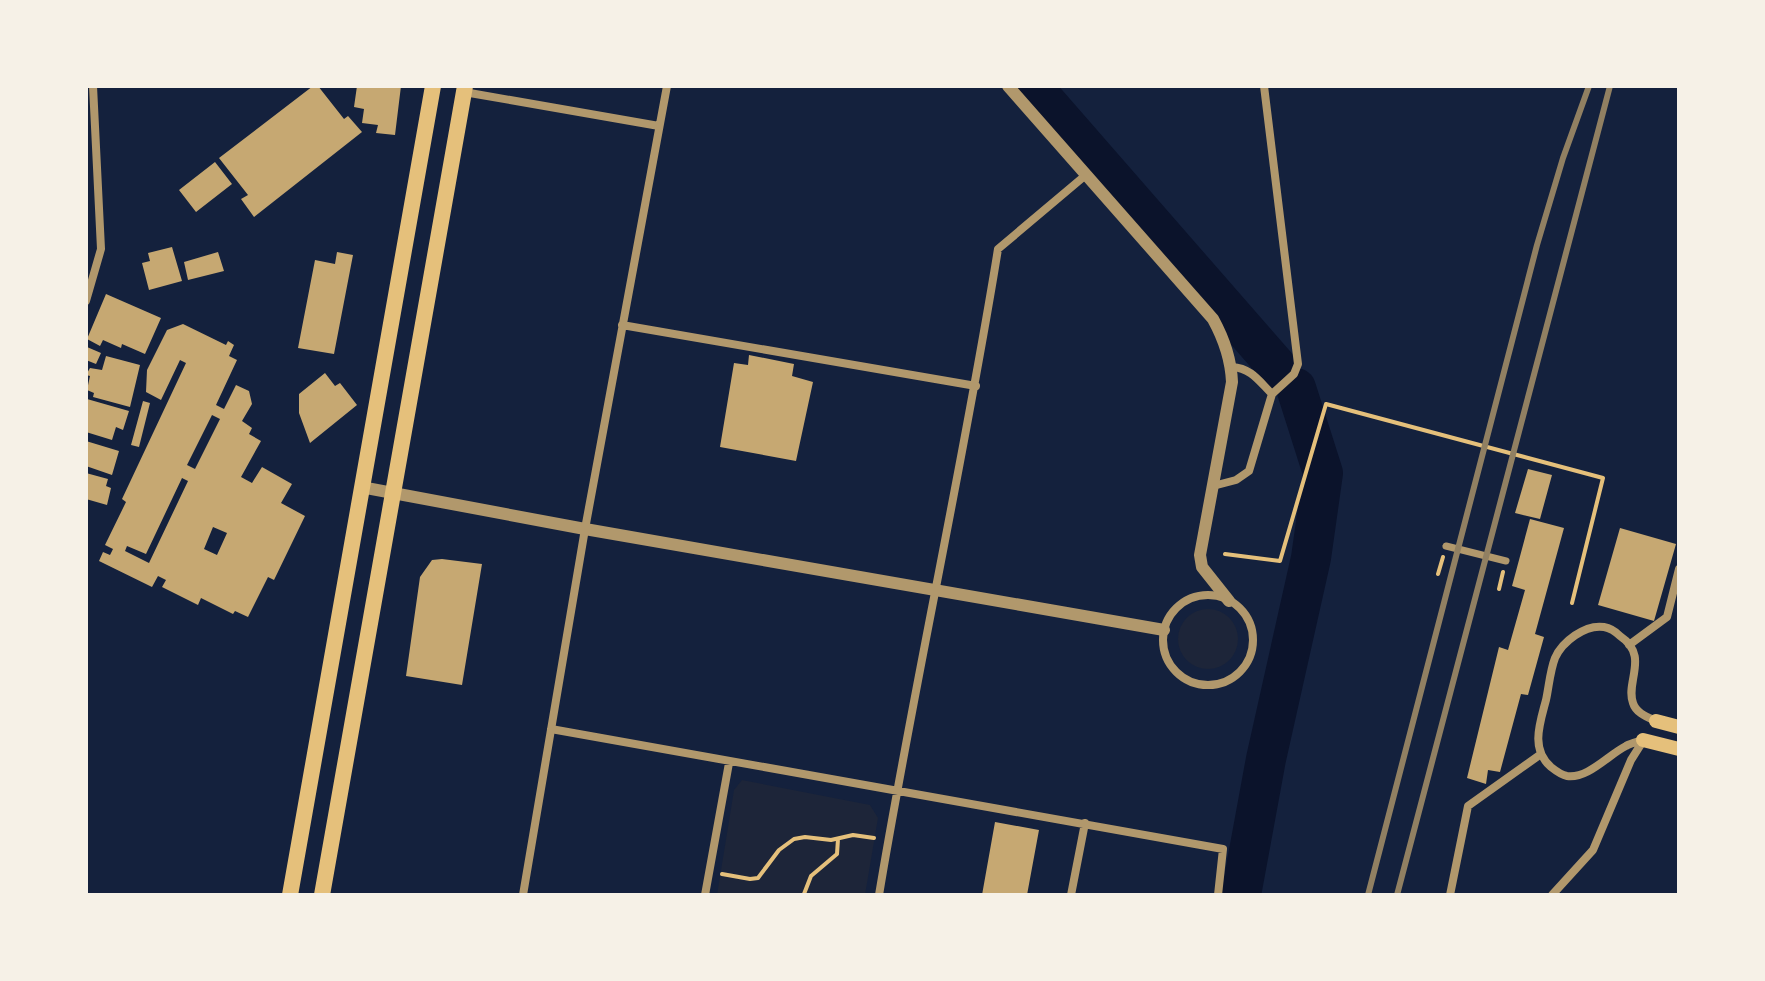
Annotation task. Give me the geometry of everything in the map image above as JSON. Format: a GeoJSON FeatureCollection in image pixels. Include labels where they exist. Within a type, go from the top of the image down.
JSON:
{"type":"FeatureCollection","features":[{"type":"Feature","properties":{"kind":"highway"},"geometry":{"type":"LineString","coordinates":[[290,895],[433,86]]}},
{"type":"Feature","properties":{"kind":"highway"},"geometry":{"type":"LineString","coordinates":[[322,895],[465,89]]}},
{"type":"Feature","properties":{"kind":"main road"},"geometry":{"type":"LineString","coordinates":[[1656,721],[1679,727]]}},
{"type":"Feature","properties":{"kind":"main road"},"geometry":{"type":"LineString","coordinates":[[1643,740],[1679,749]]}},
{"type":"Feature","properties":{"kind":"street"},"geometry":{"type":"LineString","coordinates":[[86,301],[101,249],[93,86]]}},
{"type":"Feature","properties":{"kind":"street"},"geometry":{"type":"LineString","coordinates":[[523,895],[585,529],[667,86]]}},
{"type":"Feature","properties":{"kind":"street"},"geometry":{"type":"LineString","coordinates":[[1008,86],[1213,319],[1222,335],[1232,367],[1232,382],[1200,555],[1202,567],[1229,601],[1244,613],[1253,637],[1248,661],[1230,679],[1205,685],[1181,676],[1166,656],[1164,630],[1177,608],[1188,600],[1212,595],[1229,601]]}},
{"type":"Feature","properties":{"kind":"street"},"geometry":{"type":"LineString","coordinates":[[1213,486],[1236,480],[1249,471],[1272,394],[1294,374],[1298,364],[1264,86]]}},
{"type":"Feature","properties":{"kind":"street"},"geometry":{"type":"LineString","coordinates":[[465,89],[659,126]]}},
{"type":"Feature","properties":{"kind":"street"},"geometry":{"type":"LineString","coordinates":[[879,895],[976,386],[998,249],[1087,174]]}},
{"type":"Feature","properties":{"kind":"street"},"geometry":{"type":"LineString","coordinates":[[622,325],[976,386]]}},
{"type":"Feature","properties":{"kind":"street"},"geometry":{"type":"LineString","coordinates":[[1232,367],[1252,373],[1272,394]]}},
{"type":"Feature","properties":{"kind":"street"},"geometry":{"type":"LineString","coordinates":[[361,487],[1164,630]]}},
{"type":"Feature","properties":{"kind":"street"},"geometry":{"type":"LineString","coordinates":[[1446,546],[1506,561]]}},
{"type":"Feature","properties":{"kind":"street"},"geometry":{"type":"LineString","coordinates":[[1629,645],[1667,617],[1679,569]]}},
{"type":"Feature","properties":{"kind":"street"},"geometry":{"type":"LineString","coordinates":[[1643,740],[1627,745],[1579,775],[1558,773],[1546,763],[1537,737],[1556,657],[1566,643],[1583,632],[1604,627],[1624,638],[1635,664],[1631,695],[1633,705],[1642,715],[1656,721]]}},
{"type":"Feature","properties":{"kind":"street"},"geometry":{"type":"LineString","coordinates":[[551,729],[1223,849],[1218,895]]}},
{"type":"Feature","properties":{"kind":"street"},"geometry":{"type":"LineString","coordinates":[[1552,895],[1593,850],[1631,760],[1643,740]]}},
{"type":"Feature","properties":{"kind":"street"},"geometry":{"type":"LineString","coordinates":[[1450,895],[1468,806],[1541,754]]}},
{"type":"Feature","properties":{"kind":"street"},"geometry":{"type":"LineString","coordinates":[[705,895],[729,763]]}},
{"type":"Feature","properties":{"kind":"street"},"geometry":{"type":"LineString","coordinates":[[1071,895],[1085,823]]}},
{"type":"Feature","properties":{"kind":"path"},"geometry":{"type":"LineString","coordinates":[[1225,554],[1280,561],[1326,404],[1603,478],[1572,603]]}},
{"type":"Feature","properties":{"kind":"path"},"geometry":{"type":"LineString","coordinates":[[709,871],[758,878],[779,850],[794,839],[838,839],[853,835],[888,841]]}},
{"type":"Feature","properties":{"kind":"path"},"geometry":{"type":"LineString","coordinates":[[804,894],[811,876],[837,854],[838,839]]}},
{"type":"Feature","properties":{"kind":"shaded area"},"geometry":{"type":"Polygon","coordinates":[[[1208,609],[1219,611],[1229,618],[1236,628],[1236,650],[1229,660],[1219,667],[1208,669],[1197,667],[1187,660],[1180,650],[1178,639],[1180,628],[1187,618],[1197,611],[1208,609]]]}},
{"type":"Feature","properties":{"kind":"shaded area"},"geometry":{"type":"Polygon","coordinates":[[[742,780],[870,805],[878,818],[865,895],[717,895],[734,790],[742,780]]]}},
{"type":"Feature","properties":{"kind":"building"},"geometry":{"type":"Polygon","coordinates":[[[313,86],[318,86],[344,119],[348,116],[362,132],[254,217],[241,199],[248,195],[219,158],[313,86]]]}},
{"type":"Feature","properties":{"kind":"building"},"geometry":{"type":"Polygon","coordinates":[[[357,86],[401,86],[395,135],[376,133],[378,125],[362,123],[364,109],[354,107],[357,86]]]}},
{"type":"Feature","properties":{"kind":"building"},"geometry":{"type":"Polygon","coordinates":[[[215,162],[232,184],[196,212],[179,190],[215,162]]]}},
{"type":"Feature","properties":{"kind":"building"},"geometry":{"type":"Polygon","coordinates":[[[172,247],[182,281],[149,290],[142,263],[150,261],[148,253],[172,247]]]}},
{"type":"Feature","properties":{"kind":"building"},"geometry":{"type":"Polygon","coordinates":[[[218,252],[224,271],[188,280],[184,262],[218,252]]]}},
{"type":"Feature","properties":{"kind":"building"},"geometry":{"type":"Polygon","coordinates":[[[337,252],[353,255],[334,354],[298,348],[315,260],[335,264],[337,252]]]}},
{"type":"Feature","properties":{"kind":"building"},"geometry":{"type":"Polygon","coordinates":[[[106,294],[161,318],[145,354],[122,344],[121,348],[103,340],[100,346],[87,339],[106,294]]]}},
{"type":"Feature","properties":{"kind":"building"},"geometry":{"type":"Polygon","coordinates":[[[183,324],[226,345],[228,341],[234,345],[229,356],[237,360],[216,405],[224,409],[236,385],[249,391],[252,404],[242,421],[252,428],[249,434],[261,441],[241,477],[252,483],[262,467],[292,484],[281,503],[305,516],[274,580],[268,577],[248,617],[235,611],[233,614],[201,598],[198,605],[162,587],[166,580],[158,576],[152,587],[99,561],[103,552],[110,555],[113,549],[105,545],[126,502],[122,499],[186,363],[180,360],[161,400],[146,392],[147,370],[167,330],[183,324]],[[212,415],[187,465],[195,469],[220,419],[212,415]],[[182,478],[146,554],[127,546],[125,551],[149,563],[188,481],[182,478]],[[213,527],[204,549],[217,555],[227,533],[213,527]]]}},
{"type":"Feature","properties":{"kind":"building"},"geometry":{"type":"Polygon","coordinates":[[[87,347],[101,353],[96,364],[86,360],[87,347]]]}},
{"type":"Feature","properties":{"kind":"building"},"geometry":{"type":"Polygon","coordinates":[[[749,355],[794,364],[792,376],[813,382],[796,461],[720,447],[734,363],[748,365],[749,355]]]}},
{"type":"Feature","properties":{"kind":"building"},"geometry":{"type":"Polygon","coordinates":[[[106,356],[140,365],[130,407],[93,397],[94,393],[87,390],[90,376],[86,375],[90,368],[102,370],[106,356]]]}},
{"type":"Feature","properties":{"kind":"building"},"geometry":{"type":"Polygon","coordinates":[[[325,373],[335,386],[340,383],[357,405],[310,443],[299,413],[299,394],[325,373]]]}},
{"type":"Feature","properties":{"kind":"building"},"geometry":{"type":"Polygon","coordinates":[[[87,399],[129,411],[123,430],[116,427],[112,440],[86,432],[87,399]]]}},
{"type":"Feature","properties":{"kind":"building"},"geometry":{"type":"Polygon","coordinates":[[[143,401],[150,403],[139,447],[131,445],[143,401]]]}},
{"type":"Feature","properties":{"kind":"building"},"geometry":{"type":"Polygon","coordinates":[[[86,441],[119,451],[112,475],[86,466],[86,441]]]}},
{"type":"Feature","properties":{"kind":"building"},"geometry":{"type":"Polygon","coordinates":[[[1528,469],[1552,475],[1540,519],[1515,513],[1528,469]]]}},
{"type":"Feature","properties":{"kind":"building"},"geometry":{"type":"Polygon","coordinates":[[[86,473],[108,479],[106,486],[111,488],[107,505],[86,499],[86,473]]]}},
{"type":"Feature","properties":{"kind":"building"},"geometry":{"type":"Polygon","coordinates":[[[1530,519],[1564,528],[1535,634],[1544,637],[1528,695],[1521,694],[1500,772],[1488,770],[1486,784],[1467,778],[1499,647],[1508,650],[1525,590],[1512,586],[1530,519]]]}},
{"type":"Feature","properties":{"kind":"building"},"geometry":{"type":"Polygon","coordinates":[[[1620,528],[1676,544],[1654,621],[1598,605],[1620,528]]]}},
{"type":"Feature","properties":{"kind":"building"},"geometry":{"type":"Polygon","coordinates":[[[432,560],[482,564],[462,685],[406,676],[420,577],[432,560]]]}},
{"type":"Feature","properties":{"kind":"building"},"geometry":{"type":"Polygon","coordinates":[[[995,822],[1039,830],[1027,895],[982,895],[995,822]]]}},
{"type":"Feature","properties":{"kind":"waterway"},"geometry":{"type":"LineString","coordinates":[[1032,86],[1279,369]]}},
{"type":"Feature","properties":{"kind":"waterway"},"geometry":{"type":"LineString","coordinates":[[1241,895],[1266,759],[1311,558],[1323,473],[1296,388]]}},
{"type":"Feature","properties":{"kind":"railway"},"geometry":{"type":"LineString","coordinates":[[1368,895],[1537,245],[1589,86]]}},
{"type":"Feature","properties":{"kind":"railway"},"geometry":{"type":"LineString","coordinates":[[1397,895],[1610,86]]}}]}
